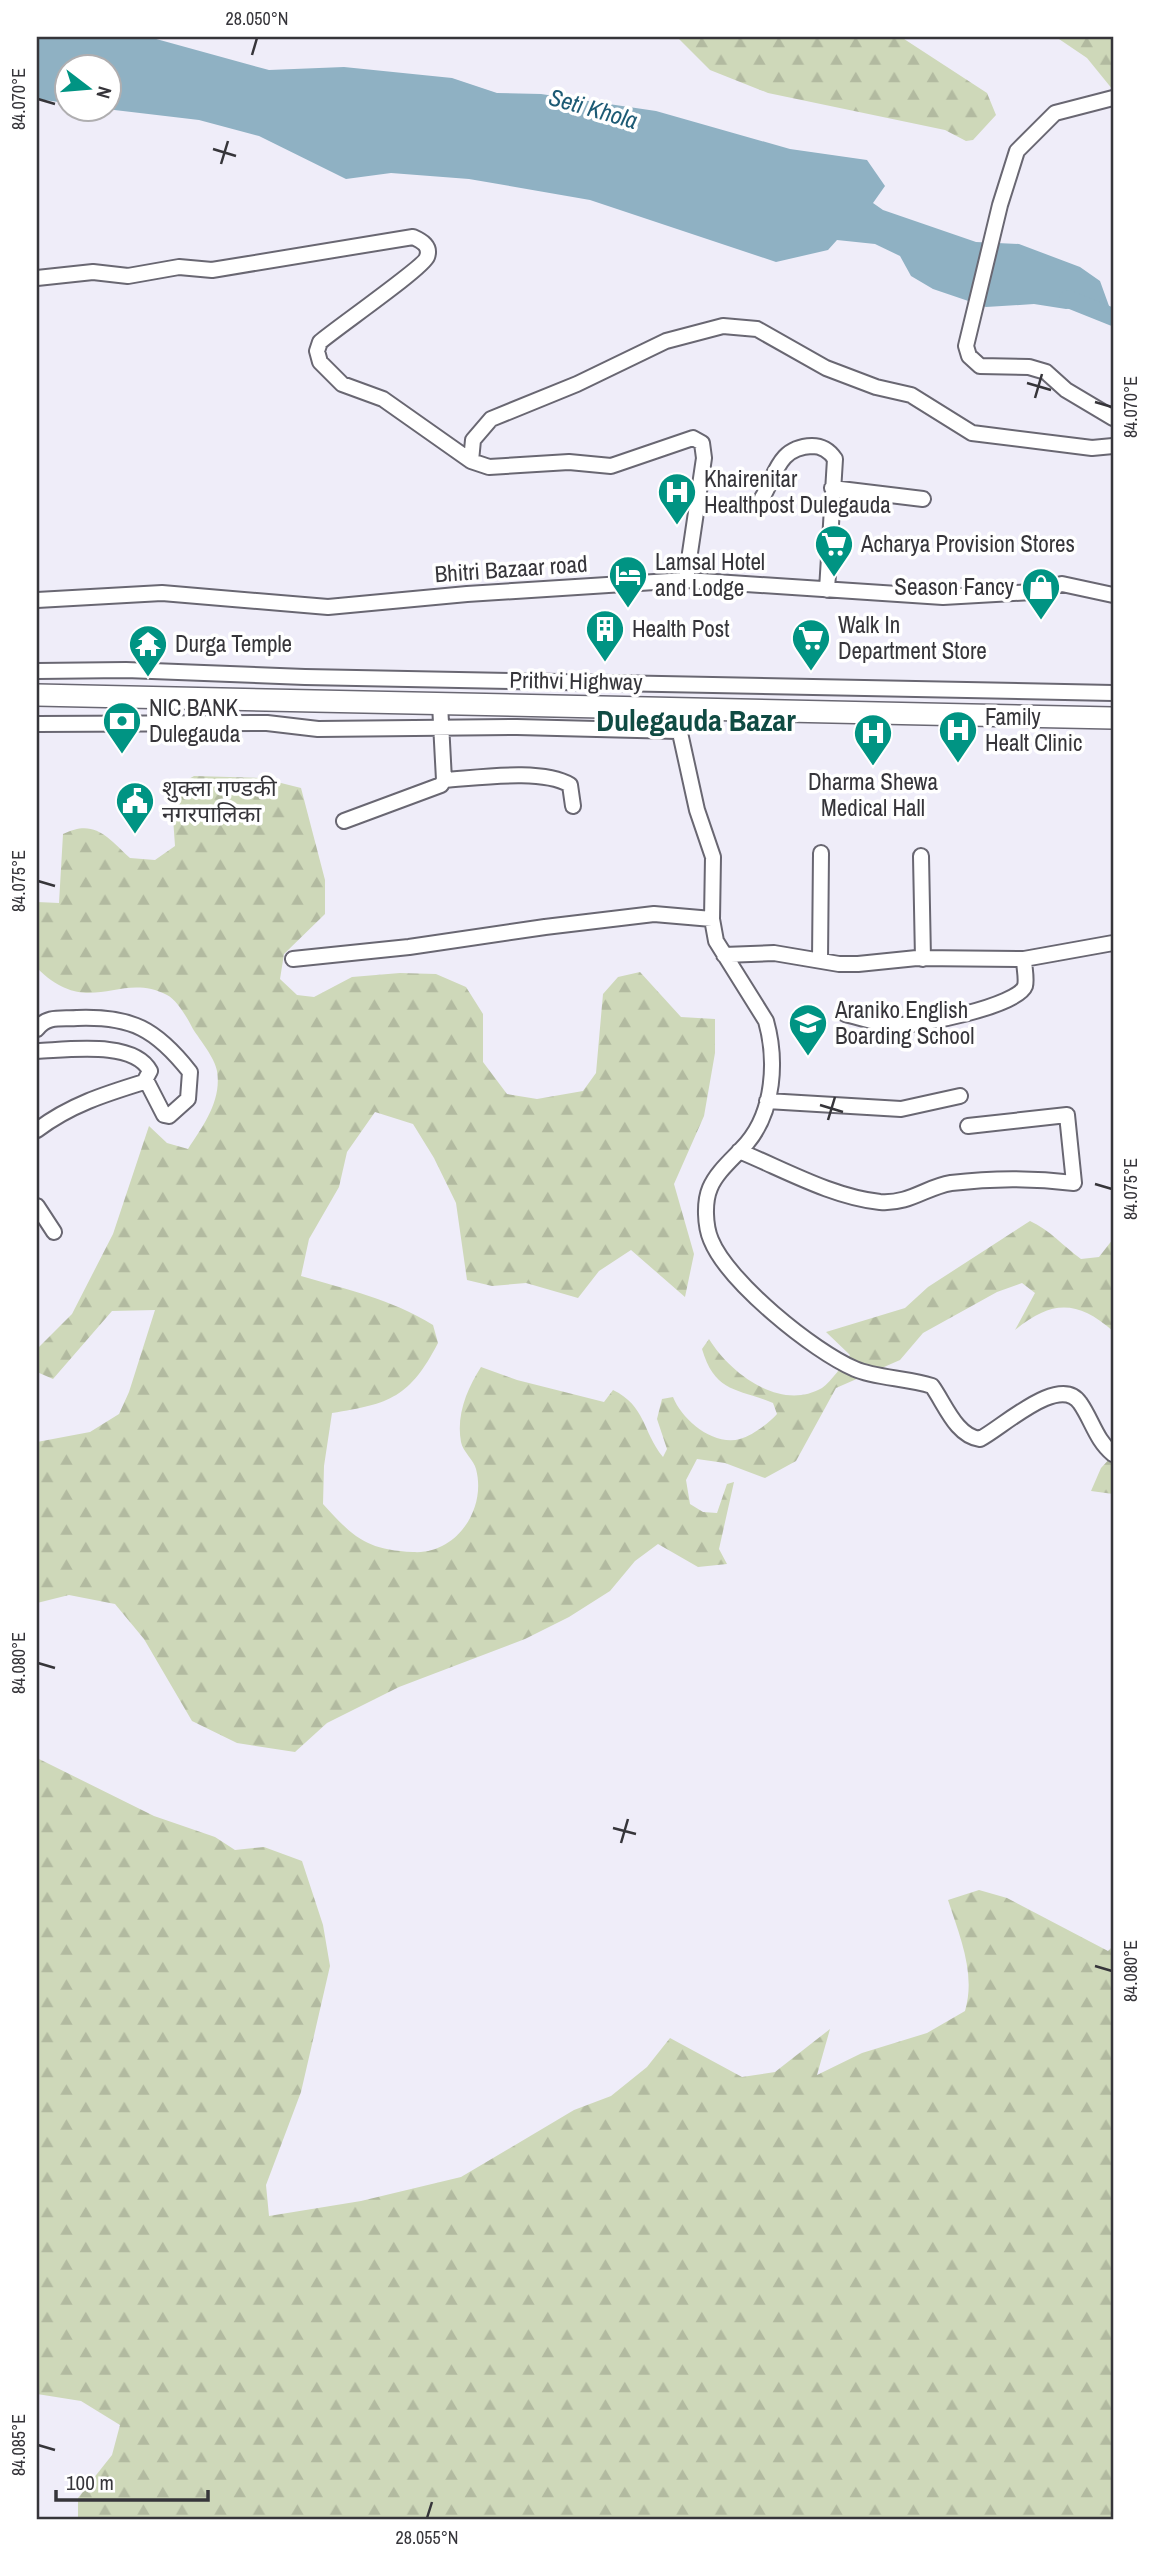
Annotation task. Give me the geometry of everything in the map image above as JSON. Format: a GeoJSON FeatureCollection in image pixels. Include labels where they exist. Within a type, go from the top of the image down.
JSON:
{"type":"FeatureCollection","features":[{"type":"Feature","properties":{"kind":"highway","name":"Prithvi Highway"},"geometry":{"type":"LineString","coordinates":[[37,695],[1113,718]]}},
{"type":"Feature","properties":{"kind":"street"},"geometry":{"type":"LineString","coordinates":[[1113,98],[1055,113],[1017,150],[968,331],[969,356],[980,366],[1029,367],[1046,372],[1066,390],[1113,418]]}},
{"type":"Feature","properties":{"kind":"street"},"geometry":{"type":"LineString","coordinates":[[37,278],[93,272],[128,276],[179,267],[212,270],[414,237],[422,240],[428,248],[428,256],[419,269],[383,292],[320,342],[317,351],[320,362],[342,384],[383,399],[471,461],[489,467],[569,462],[611,466],[693,438],[702,443],[704,458],[686,580]]}},
{"type":"Feature","properties":{"kind":"street"},"geometry":{"type":"LineString","coordinates":[[471,461],[473,440],[491,419],[577,384],[666,341],[723,326],[757,329],[826,368],[876,387],[911,395],[972,433],[1092,448],[1113,446]]}},
{"type":"Feature","properties":{"kind":"street"},"geometry":{"type":"LineString","coordinates":[[762,498],[784,456],[800,446],[819,446],[830,452],[835,459],[827,590]]}},
{"type":"Feature","properties":{"kind":"street"},"geometry":{"type":"LineString","coordinates":[[832,488],[923,499]]}},
{"type":"Feature","properties":{"kind":"street","name":"Bhitri Bazaar road"},"geometry":{"type":"LineString","coordinates":[[37,600],[162,593],[328,607],[480,593],[686,580],[943,597],[1032,592],[1062,584],[1113,595]]}},
{"type":"Feature","properties":{"kind":"street"},"geometry":{"type":"LineString","coordinates":[[37,671],[126,670],[280,677],[1113,693]]}},
{"type":"Feature","properties":{"kind":"street"},"geometry":{"type":"LineString","coordinates":[[440,704],[444,780]]}},
{"type":"Feature","properties":{"kind":"street"},"geometry":{"type":"LineString","coordinates":[[675,710],[677,731],[713,857],[712,919],[716,941],[766,1021],[772,1075],[767,1101],[750,1140],[710,1188],[706,1202],[709,1237],[742,1284],[811,1343],[856,1370],[901,1377],[932,1386],[955,1422],[973,1438],[980,1439],[994,1432],[1046,1396],[1053,1393],[1071,1395],[1079,1401],[1098,1437],[1113,1454]]}},
{"type":"Feature","properties":{"kind":"street"},"geometry":{"type":"LineString","coordinates":[[37,724],[267,723],[318,729],[677,731]]}},
{"type":"Feature","properties":{"kind":"street"},"geometry":{"type":"LineString","coordinates":[[344,821],[401,798],[434,789],[444,780],[499,776],[559,778],[570,785],[573,806]]}},
{"type":"Feature","properties":{"kind":"street"},"geometry":{"type":"LineString","coordinates":[[820,960],[821,853]]}},
{"type":"Feature","properties":{"kind":"street"},"geometry":{"type":"LineString","coordinates":[[920,856],[923,959]]}},
{"type":"Feature","properties":{"kind":"street"},"geometry":{"type":"LineString","coordinates":[[293,960],[654,914],[712,919]]}},
{"type":"Feature","properties":{"kind":"street"},"geometry":{"type":"LineString","coordinates":[[724,955],[774,953],[858,964],[923,959],[1024,959],[1113,943]]}},
{"type":"Feature","properties":{"kind":"street"},"geometry":{"type":"LineString","coordinates":[[845,1014],[895,1025],[921,1025],[1018,997],[1025,986],[1024,959]]}},
{"type":"Feature","properties":{"kind":"street"},"geometry":{"type":"LineString","coordinates":[[37,1029],[51,1018],[97,1017],[137,1024],[174,1052],[190,1072],[188,1099],[169,1116],[164,1115],[146,1080]]}},
{"type":"Feature","properties":{"kind":"street"},"geometry":{"type":"LineString","coordinates":[[37,1051],[100,1050],[134,1054],[145,1062],[150,1071],[146,1080],[60,1112],[37,1130]]}},
{"type":"Feature","properties":{"kind":"street"},"geometry":{"type":"LineString","coordinates":[[767,1101],[901,1109],[960,1096]]}},
{"type":"Feature","properties":{"kind":"street"},"geometry":{"type":"LineString","coordinates":[[739,1151],[837,1191],[880,1202],[915,1198],[948,1183],[1034,1178],[1074,1183],[1067,1115],[968,1126]]}},
{"type":"Feature","properties":{"kind":"street"},"geometry":{"type":"LineString","coordinates":[[37,1206],[54,1232]]}},
{"type":"Feature","properties":{"kind":"green space"},"geometry":{"type":"Polygon","coordinates":[[[677,37],[901,37],[987,93],[996,115],[973,140],[966,141],[945,130],[768,93],[710,70],[677,37]]]}},
{"type":"Feature","properties":{"kind":"green space"},"geometry":{"type":"Polygon","coordinates":[[[1056,37],[1113,37],[1113,90],[1087,58],[1056,37]]]}},
{"type":"Feature","properties":{"kind":"green space"},"geometry":{"type":"Polygon","coordinates":[[[194,776],[261,778],[301,788],[325,880],[325,914],[284,954],[280,979],[297,995],[314,997],[352,977],[400,973],[436,974],[466,987],[483,1014],[483,1062],[507,1094],[537,1099],[583,1091],[596,1073],[603,994],[618,977],[640,972],[681,1017],[715,1019],[715,1053],[704,1116],[674,1184],[694,1254],[685,1297],[631,1250],[599,1271],[578,1298],[526,1283],[492,1286],[467,1280],[456,1203],[434,1158],[413,1124],[375,1112],[347,1152],[339,1187],[309,1239],[301,1276],[401,1308],[433,1325],[438,1343],[418,1375],[396,1395],[369,1406],[332,1413],[324,1466],[323,1504],[362,1540],[397,1551],[428,1551],[454,1538],[464,1527],[477,1500],[478,1484],[475,1466],[461,1442],[461,1412],[471,1384],[481,1367],[517,1380],[604,1402],[613,1390],[624,1396],[638,1411],[663,1457],[667,1449],[657,1419],[662,1399],[673,1397],[683,1414],[709,1435],[719,1439],[740,1439],[760,1429],[777,1414],[773,1403],[729,1387],[714,1374],[702,1349],[709,1339],[730,1364],[758,1385],[773,1392],[806,1394],[826,1385],[850,1355],[826,1332],[905,1308],[928,1287],[1030,1221],[1081,1259],[1099,1257],[1113,1239],[1113,1331],[1088,1314],[1064,1308],[1041,1313],[1015,1330],[1035,1293],[1022,1283],[997,1292],[923,1333],[900,1360],[836,1388],[796,1461],[765,1478],[725,1463],[697,1459],[686,1480],[690,1504],[703,1512],[717,1513],[727,1484],[734,1482],[719,1549],[727,1564],[698,1567],[658,1544],[635,1561],[610,1591],[569,1617],[525,1639],[399,1687],[327,1723],[295,1752],[237,1743],[192,1721],[144,1639],[115,1604],[69,1595],[37,1603],[37,1442],[90,1432],[119,1414],[129,1392],[155,1310],[112,1311],[53,1379],[37,1372],[37,1349],[72,1314],[113,1234],[149,1126],[167,1143],[188,1149],[214,1103],[217,1071],[185,1015],[167,995],[150,989],[134,988],[88,993],[72,991],[56,983],[37,968],[37,902],[59,903],[63,834],[84,828],[92,829],[108,837],[130,858],[155,860],[175,846],[171,789],[194,776]]]}},
{"type":"Feature","properties":{"kind":"green space"},"geometry":{"type":"Polygon","coordinates":[[[1113,1455],[1113,1494],[1091,1491],[1101,1468],[1113,1455]]]}},
{"type":"Feature","properties":{"kind":"green space"},"geometry":{"type":"Polygon","coordinates":[[[37,1758],[154,1816],[215,1837],[235,1850],[264,1847],[302,1861],[323,1925],[330,1966],[301,2092],[266,2185],[269,2216],[361,2201],[461,2177],[574,2110],[611,2096],[647,2067],[670,2038],[742,2077],[775,2072],[830,2029],[817,2075],[862,2053],[927,2033],[965,2011],[968,1969],[948,1900],[979,1890],[1007,1898],[1108,1951],[1113,1946],[1113,2520],[78,2520],[78,2498],[112,2455],[120,2425],[81,2401],[37,2394],[37,1758]]]}},
{"type":"Feature","properties":{"kind":"water"},"geometry":{"type":"Polygon","coordinates":[[[37,37],[149,37],[269,70],[344,67],[452,78],[497,93],[541,94],[656,111],[790,149],[867,160],[885,186],[873,203],[883,210],[976,242],[1019,244],[1080,267],[1100,281],[1113,317],[1090,307],[1066,309],[1034,304],[986,307],[933,289],[911,276],[900,256],[875,244],[837,240],[828,250],[776,262],[590,200],[469,179],[391,173],[346,179],[259,136],[199,120],[122,111],[122,52],[52,52],[52,101],[37,99],[37,37]]]}},
{"type":"Feature","properties":{"kind":"waterway","name":"Seti Khola"},"geometry":{"type":"LineString","coordinates":[[1068,299],[1113,317]]}},
{"type":"Feature","properties":{"kind":"place","name":"Khairenitar Healthpost Dulegauda"},"geometry":{"type":"Point","coordinates":[677,526]}},
{"type":"Feature","properties":{"kind":"place","name":"Acharya Provision Stores"},"geometry":{"type":"Point","coordinates":[834,578]}},
{"type":"Feature","properties":{"kind":"place","name":"Lamsal Hotel and Lodge"},"geometry":{"type":"Point","coordinates":[628,609]}},
{"type":"Feature","properties":{"kind":"place","name":"Season Fancy"},"geometry":{"type":"Point","coordinates":[1041,621]}},
{"type":"Feature","properties":{"kind":"place","name":"Health Post"},"geometry":{"type":"Point","coordinates":[605,663]}},
{"type":"Feature","properties":{"kind":"place","name":"Walk In Department Store"},"geometry":{"type":"Point","coordinates":[811,672]}},
{"type":"Feature","properties":{"kind":"place","name":"Durga Temple"},"geometry":{"type":"Point","coordinates":[148,678]}},
{"type":"Feature","properties":{"kind":"place","name":"NIC BANK Dulegauda"},"geometry":{"type":"Point","coordinates":[122,755]}},
{"type":"Feature","properties":{"kind":"place","name":"Family Healt Clinic"},"geometry":{"type":"Point","coordinates":[958,764]}},
{"type":"Feature","properties":{"kind":"place","name":"Dharma Shewa Medical Hall"},"geometry":{"type":"Point","coordinates":[873,767]}},
{"type":"Feature","properties":{"kind":"place","name":"शुक्ला गण्डकी नगरपालिका"},"geometry":{"type":"Point","coordinates":[135,835]}},
{"type":"Feature","properties":{"kind":"place","name":"Araniko English Boarding School"},"geometry":{"type":"Point","coordinates":[808,1057]}},
{"type":"Feature","properties":{"kind":"district","name":"Dulegauda Bazar"},"geometry":{"type":"Point","coordinates":[696,721]}}]}
